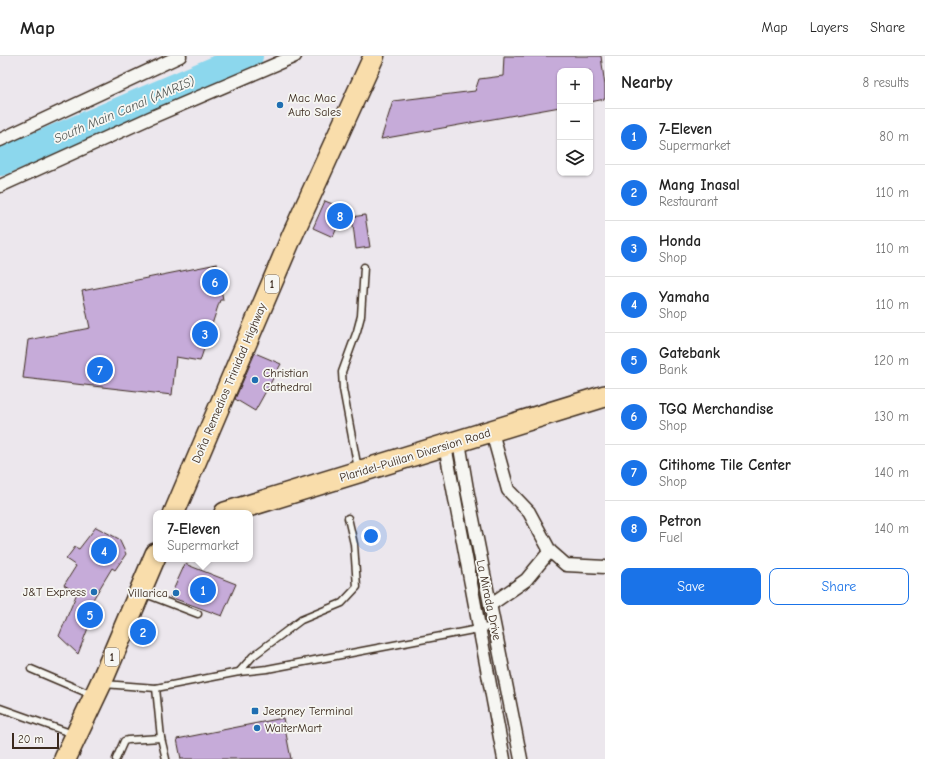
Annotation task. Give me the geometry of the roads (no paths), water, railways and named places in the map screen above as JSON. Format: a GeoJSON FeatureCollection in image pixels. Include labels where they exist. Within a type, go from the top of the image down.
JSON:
{"type":"FeatureCollection","features":[{"type":"Feature","properties":{"kind":"highway","name":"Plaridel-Pulilan Diversion Road"},"geometry":{"type":"LineString","coordinates":[[235,510],[605,396]]}},
{"type":"Feature","properties":{"kind":"highway","name":"1"},"geometry":{"type":"LineString","coordinates":[[65,759],[97,690],[153,561]]}},
{"type":"Feature","properties":{"kind":"main road","name":"Doña Remedios Trinidad Highway"},"geometry":{"type":"LineString","coordinates":[[175,510],[292,236],[374,56]]}},
{"type":"Feature","properties":{"kind":"street"},"geometry":{"type":"LineString","coordinates":[[0,140],[180,56]]}},
{"type":"Feature","properties":{"kind":"street"},"geometry":{"type":"LineString","coordinates":[[0,186],[150,118],[295,56]]}},
{"type":"Feature","properties":{"kind":"street"},"geometry":{"type":"LineString","coordinates":[[492,432],[508,490],[529,512],[550,551],[566,565],[605,567]]}},
{"type":"Feature","properties":{"kind":"street","name":"La Mirada Drive"},"geometry":{"type":"LineString","coordinates":[[452,444],[467,489],[521,759]]}},
{"type":"Feature","properties":{"kind":"street","name":"La Mirada Drive"},"geometry":{"type":"LineString","coordinates":[[452,444],[454,491],[504,759]]}},
{"type":"Feature","properties":{"kind":"street"},"geometry":{"type":"LineString","coordinates":[[454,491],[467,489]]}},
{"type":"Feature","properties":{"kind":"street"},"geometry":{"type":"LineString","coordinates":[[490,605],[526,580],[550,551]]}},
{"type":"Feature","properties":{"kind":"lane"},"geometry":{"type":"LineString","coordinates":[[359,473],[343,389],[342,372],[358,331],[361,316],[364,267]]}},
{"type":"Feature","properties":{"kind":"lane"},"geometry":{"type":"LineString","coordinates":[[239,672],[253,656],[301,620],[342,604],[357,587],[354,544],[348,518]]}},
{"type":"Feature","properties":{"kind":"lane"},"geometry":{"type":"LineString","coordinates":[[140,592],[198,614]]}},
{"type":"Feature","properties":{"kind":"lane"},"geometry":{"type":"LineString","coordinates":[[31,669],[97,690],[156,688],[239,672],[267,669],[494,626]]}},
{"type":"Feature","properties":{"kind":"lane"},"geometry":{"type":"LineString","coordinates":[[156,688],[161,738],[166,759]]}},
{"type":"Feature","properties":{"kind":"lane"},"geometry":{"type":"LineString","coordinates":[[0,708],[76,735]]}},
{"type":"Feature","properties":{"kind":"lane"},"geometry":{"type":"LineString","coordinates":[[116,759],[124,741],[161,738]]}},
{"type":"Feature","properties":{"kind":"waterway","name":"South Main Canal (AMRIS)"},"geometry":{"type":"LineString","coordinates":[[0,162],[249,56]]}},
{"type":"Feature","properties":{"kind":"place","name":"Mac Mac Auto Sales"},"geometry":{"type":"Point","coordinates":[280,105]}},
{"type":"Feature","properties":{"kind":"place","name":"Petron"},"geometry":{"type":"Point","coordinates":[340,216]}},
{"type":"Feature","properties":{"kind":"place","name":"TGQ Merchandise"},"geometry":{"type":"Point","coordinates":[215,282]}},
{"type":"Feature","properties":{"kind":"place","name":"Honda"},"geometry":{"type":"Point","coordinates":[205,334]}},
{"type":"Feature","properties":{"kind":"place","name":"Citihome Tile Center"},"geometry":{"type":"Point","coordinates":[100,370]}},
{"type":"Feature","properties":{"kind":"place","name":"Christian Cathedral"},"geometry":{"type":"Point","coordinates":[255,380]}},
{"type":"Feature","properties":{"kind":"place","name":"Yamaha"},"geometry":{"type":"Point","coordinates":[104,551]}},
{"type":"Feature","properties":{"kind":"place","name":"7-Eleven"},"geometry":{"type":"Point","coordinates":[203,590]}},
{"type":"Feature","properties":{"kind":"place","name":"J&T Express"},"geometry":{"type":"Point","coordinates":[94,592]}},
{"type":"Feature","properties":{"kind":"place","name":"Villarica"},"geometry":{"type":"Point","coordinates":[176,593]}},
{"type":"Feature","properties":{"kind":"place","name":"Gatebank"},"geometry":{"type":"Point","coordinates":[90,615]}},
{"type":"Feature","properties":{"kind":"place","name":"Mang Inasal"},"geometry":{"type":"Point","coordinates":[143,632]}},
{"type":"Feature","properties":{"kind":"place","name":"Jeepney Terminal"},"geometry":{"type":"Point","coordinates":[255,711]}},
{"type":"Feature","properties":{"kind":"place","name":"WalterMart"},"geometry":{"type":"Point","coordinates":[257,728]}}]}
